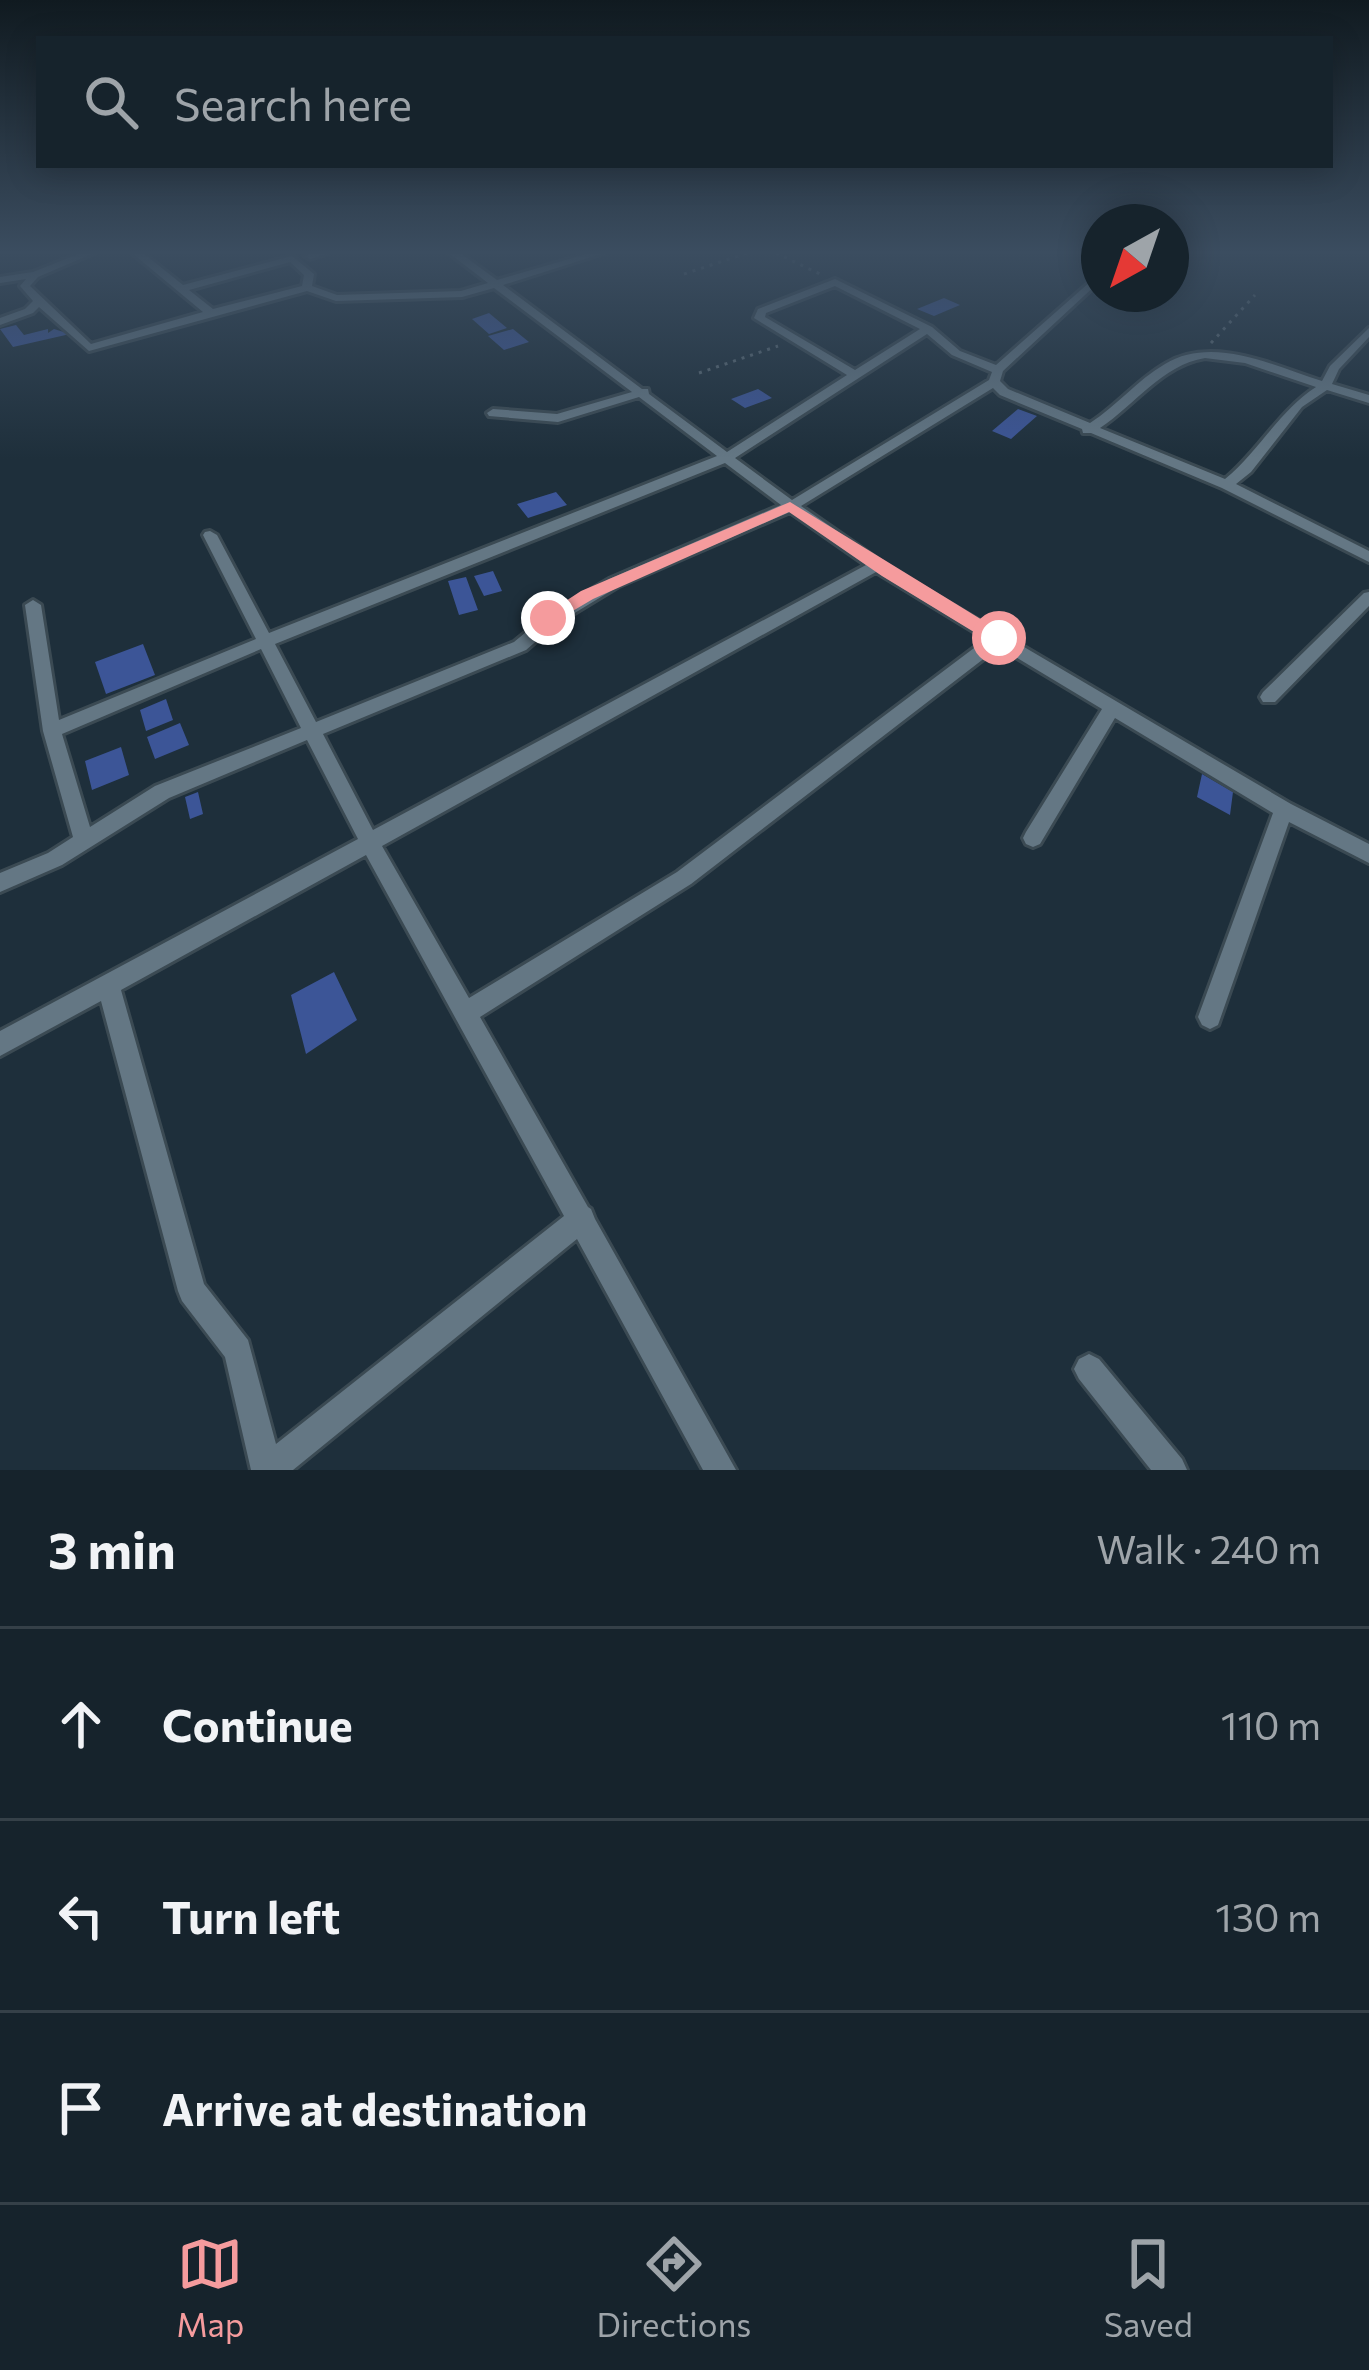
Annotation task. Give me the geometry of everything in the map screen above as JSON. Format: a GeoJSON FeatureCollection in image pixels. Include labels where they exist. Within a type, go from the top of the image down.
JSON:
{"type":"FeatureCollection","features":[{"type":"Feature","properties":{"kind":"street"},"geometry":{"type":"LineString","coordinates":[[61,322],[89,348],[181,322]]}},
{"type":"Feature","properties":{"kind":"street"},"geometry":{"type":"LineString","coordinates":[[548,322],[790,506],[878,566],[1284,809],[1369,854]]}},
{"type":"Feature","properties":{"kind":"street"},"geometry":{"type":"LineString","coordinates":[[767,322],[855,375]]}},
{"type":"Feature","properties":{"kind":"street"},"geometry":{"type":"LineString","coordinates":[[915,322],[996,376],[1004,392],[1227,485],[1369,557]]}},
{"type":"Feature","properties":{"kind":"street"},"geometry":{"type":"LineString","coordinates":[[0,883],[55,859],[162,792],[520,646],[548,618],[587,595],[790,506],[996,376],[1053,322]]}},
{"type":"Feature","properties":{"kind":"street"},"geometry":{"type":"LineString","coordinates":[[52,731],[727,457],[928,328]]}},
{"type":"Feature","properties":{"kind":"street"},"geometry":{"type":"LineString","coordinates":[[1227,485],[1246,469],[1298,404],[1325,386],[1334,368],[1369,332]]}},
{"type":"Feature","properties":{"kind":"street"},"geometry":{"type":"LineString","coordinates":[[1087,430],[1122,410],[1168,367],[1201,352],[1369,399]]}},
{"type":"Feature","properties":{"kind":"street"},"geometry":{"type":"LineString","coordinates":[[493,412],[558,418],[644,392]]}},
{"type":"Feature","properties":{"kind":"street"},"geometry":{"type":"LineString","coordinates":[[210,535],[371,845],[720,1470]]}},
{"type":"Feature","properties":{"kind":"street"},"geometry":{"type":"LineString","coordinates":[[0,1045],[878,566]]}},
{"type":"Feature","properties":{"kind":"street"},"geometry":{"type":"LineString","coordinates":[[1269,697],[1369,597]]}},
{"type":"Feature","properties":{"kind":"street"},"geometry":{"type":"LineString","coordinates":[[33,605],[52,731],[84,839]]}},
{"type":"Feature","properties":{"kind":"street"},"geometry":{"type":"LineString","coordinates":[[467,1012],[684,878],[999,638]]}},
{"type":"Feature","properties":{"kind":"street"},"geometry":{"type":"LineString","coordinates":[[1033,838],[1112,708]]}},
{"type":"Feature","properties":{"kind":"street"},"geometry":{"type":"LineString","coordinates":[[1210,1017],[1284,809]]}},
{"type":"Feature","properties":{"kind":"street"},"geometry":{"type":"LineString","coordinates":[[109,985],[193,1291],[238,1350],[267,1470],[582,1218]]}},
{"type":"Feature","properties":{"kind":"street"},"geometry":{"type":"LineString","coordinates":[[1089,1369],[1171,1470]]}},
{"type":"Feature","properties":{"kind":"path"},"geometry":{"type":"LineString","coordinates":[[1201,352],[1230,322]]}},
{"type":"Feature","properties":{"kind":"path"},"geometry":{"type":"LineString","coordinates":[[699,373],[797,340]]}},
{"type":"Feature","properties":{"kind":"building"},"geometry":{"type":"Polygon","coordinates":[[[475,322],[499,322],[507,328],[489,334],[475,322]]]}},
{"type":"Feature","properties":{"kind":"building"},"geometry":{"type":"Polygon","coordinates":[[[16,325],[24,335],[48,329],[48,333],[54,329],[70,334],[13,347],[0,329],[16,325]]]}},
{"type":"Feature","properties":{"kind":"building"},"geometry":{"type":"Polygon","coordinates":[[[513,329],[529,342],[504,350],[488,336],[513,329]]]}},
{"type":"Feature","properties":{"kind":"building"},"geometry":{"type":"Polygon","coordinates":[[[758,389],[772,398],[745,408],[731,399],[758,389]]]}},
{"type":"Feature","properties":{"kind":"building"},"geometry":{"type":"Polygon","coordinates":[[[1018,409],[1037,416],[1011,439],[992,431],[1018,409]]]}},
{"type":"Feature","properties":{"kind":"building"},"geometry":{"type":"Polygon","coordinates":[[[556,492],[567,505],[528,518],[517,504],[556,492]]]}},
{"type":"Feature","properties":{"kind":"building"},"geometry":{"type":"Polygon","coordinates":[[[493,571],[502,591],[484,596],[474,576],[493,571]]]}},
{"type":"Feature","properties":{"kind":"building"},"geometry":{"type":"Polygon","coordinates":[[[466,577],[478,610],[459,615],[448,581],[466,577]]]}},
{"type":"Feature","properties":{"kind":"building"},"geometry":{"type":"Polygon","coordinates":[[[143,644],[155,675],[106,694],[95,662],[143,644]]]}},
{"type":"Feature","properties":{"kind":"building"},"geometry":{"type":"Polygon","coordinates":[[[166,699],[173,720],[146,731],[140,710],[166,699]]]}},
{"type":"Feature","properties":{"kind":"building"},"geometry":{"type":"Polygon","coordinates":[[[180,723],[189,745],[155,759],[147,737],[180,723]]]}},
{"type":"Feature","properties":{"kind":"building"},"geometry":{"type":"Polygon","coordinates":[[[121,747],[129,775],[92,790],[85,761],[121,747]]]}},
{"type":"Feature","properties":{"kind":"building"},"geometry":{"type":"Polygon","coordinates":[[[1202,774],[1233,792],[1230,815],[1197,797],[1202,774]]]}},
{"type":"Feature","properties":{"kind":"building"},"geometry":{"type":"Polygon","coordinates":[[[198,792],[203,814],[190,819],[185,797],[198,792]]]}},
{"type":"Feature","properties":{"kind":"building"},"geometry":{"type":"Polygon","coordinates":[[[334,972],[357,1020],[306,1054],[291,995],[334,972]]]}},
{"type":"Feature","properties":{"kind":"route"},"geometry":{"type":"LineString","coordinates":[[548,618],[587,595],[790,506],[888,573],[999,638]]}}]}
